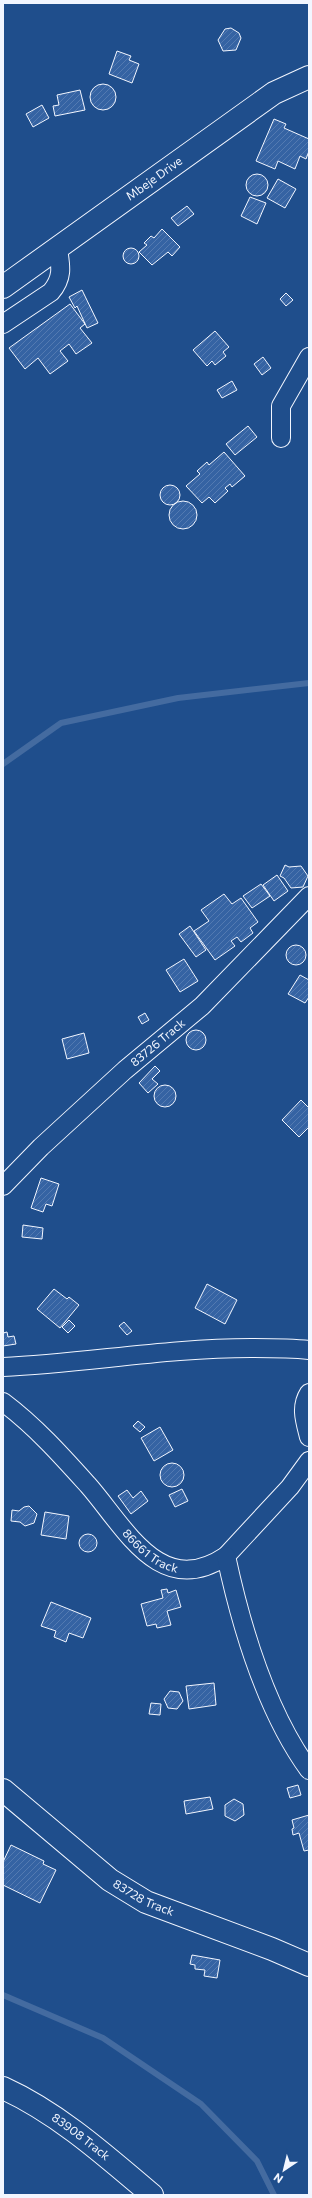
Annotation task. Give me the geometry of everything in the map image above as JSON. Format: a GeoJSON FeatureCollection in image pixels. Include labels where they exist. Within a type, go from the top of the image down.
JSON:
{"type":"FeatureCollection","features":[{"type":"Feature","properties":{"kind":"street","name":"Mbeje Drive"},"geometry":{"type":"LineString","coordinates":[[3,287],[274,93],[309,76]]}},
{"type":"Feature","properties":{"kind":"street"},"geometry":{"type":"LineString","coordinates":[[3,324],[51,292],[60,278],[61,269],[58,249]]}},
{"type":"Feature","properties":{"kind":"street"},"geometry":{"type":"LineString","coordinates":[[281,438],[281,406],[309,357]]}},
{"type":"Feature","properties":{"kind":"street","name":"83726 Track"},"geometry":{"type":"LineString","coordinates":[[3,1186],[41,1147],[125,1070],[202,1006],[309,896]]}},
{"type":"Feature","properties":{"kind":"street"},"geometry":{"type":"LineString","coordinates":[[3,1367],[48,1365],[217,1348],[295,1348],[309,1350]]}},
{"type":"Feature","properties":{"kind":"street"},"geometry":{"type":"LineString","coordinates":[[309,1393],[304,1400],[303,1409],[309,1437]]}},
{"type":"Feature","properties":{"kind":"street","name":"86661 Track"},"geometry":{"type":"LineString","coordinates":[[3,1402],[28,1421],[62,1456],[92,1490],[122,1530],[144,1552],[163,1564],[181,1569],[199,1569],[216,1563],[226,1556],[290,1487],[309,1461]]}},
{"type":"Feature","properties":{"kind":"street"},"geometry":{"type":"LineString","coordinates":[[226,1556],[230,1578],[262,1678],[281,1726],[309,1770]]}},
{"type":"Feature","properties":{"kind":"street","name":"83728 Track"},"geometry":{"type":"LineString","coordinates":[[3,1790],[110,1880],[146,1902],[272,1949],[309,1966]]}},
{"type":"Feature","properties":{"kind":"street","name":"83908 Track"},"geometry":{"type":"LineString","coordinates":[[3,2088],[15,2094],[77,2134],[152,2195]]}},
{"type":"Feature","properties":{"kind":"building"},"geometry":{"type":"Polygon","coordinates":[[[231,28],[239,33],[241,38],[236,50],[223,51],[218,40],[225,29],[231,28]]]}},
{"type":"Feature","properties":{"kind":"building"},"geometry":{"type":"Polygon","coordinates":[[[117,51],[131,56],[129,60],[139,64],[132,83],[109,74],[117,51]]]}},
{"type":"Feature","properties":{"kind":"building"},"geometry":{"type":"Polygon","coordinates":[[[103,84],[112,88],[116,97],[112,106],[103,110],[94,106],[90,97],[94,88],[103,84]]]}},
{"type":"Feature","properties":{"kind":"building"},"geometry":{"type":"Polygon","coordinates":[[[80,90],[85,110],[55,116],[53,106],[59,105],[57,95],[80,90]]]}},
{"type":"Feature","properties":{"kind":"building"},"geometry":{"type":"Polygon","coordinates":[[[42,105],[49,118],[33,127],[26,114],[42,105]]]}},
{"type":"Feature","properties":{"kind":"building"},"geometry":{"type":"Polygon","coordinates":[[[274,119],[286,124],[284,128],[309,139],[309,151],[306,159],[300,156],[295,169],[278,161],[275,169],[256,161],[274,119]]]}},
{"type":"Feature","properties":{"kind":"building"},"geometry":{"type":"Polygon","coordinates":[[[257,174],[265,177],[268,185],[265,193],[257,196],[249,193],[246,185],[249,177],[257,174]]]}},
{"type":"Feature","properties":{"kind":"building"},"geometry":{"type":"Polygon","coordinates":[[[278,179],[296,189],[285,208],[267,198],[278,179]]]}},
{"type":"Feature","properties":{"kind":"building"},"geometry":{"type":"Polygon","coordinates":[[[250,197],[266,203],[257,224],[241,216],[250,197]]]}},
{"type":"Feature","properties":{"kind":"building"},"geometry":{"type":"Polygon","coordinates":[[[187,206],[194,214],[178,226],[171,218],[187,206]]]}},
{"type":"Feature","properties":{"kind":"building"},"geometry":{"type":"Polygon","coordinates":[[[162,229],[180,247],[172,256],[168,252],[152,265],[139,252],[147,245],[144,243],[151,236],[154,238],[162,229]]]}},
{"type":"Feature","properties":{"kind":"building"},"geometry":{"type":"Polygon","coordinates":[[[128,248],[134,248],[139,253],[137,262],[134,264],[128,264],[123,259],[123,253],[128,248]]]}},
{"type":"Feature","properties":{"kind":"building"},"geometry":{"type":"Polygon","coordinates":[[[82,290],[98,323],[87,328],[77,306],[75,308],[69,297],[82,290]]]}},
{"type":"Feature","properties":{"kind":"building"},"geometry":{"type":"Polygon","coordinates":[[[286,293],[293,300],[286,306],[280,299],[286,293]]]}},
{"type":"Feature","properties":{"kind":"building"},"geometry":{"type":"Polygon","coordinates":[[[70,304],[85,324],[80,328],[92,343],[76,354],[69,344],[60,351],[68,361],[50,374],[38,358],[25,369],[9,348],[70,304]]]}},
{"type":"Feature","properties":{"kind":"building"},"geometry":{"type":"Polygon","coordinates":[[[215,331],[229,347],[223,352],[226,356],[215,365],[212,361],[207,366],[193,350],[215,331]]]}},
{"type":"Feature","properties":{"kind":"building"},"geometry":{"type":"Polygon","coordinates":[[[263,357],[271,368],[262,375],[254,364],[263,357]]]}},
{"type":"Feature","properties":{"kind":"building"},"geometry":{"type":"Polygon","coordinates":[[[232,381],[237,390],[222,398],[217,390],[232,381]]]}},
{"type":"Feature","properties":{"kind":"building"},"geometry":{"type":"Polygon","coordinates":[[[248,426],[257,437],[235,455],[226,444],[248,426]]]}},
{"type":"Feature","properties":{"kind":"building"},"geometry":{"type":"Polygon","coordinates":[[[224,452],[245,476],[232,487],[230,484],[225,488],[228,491],[215,503],[209,497],[202,503],[186,486],[200,474],[197,471],[207,462],[209,465],[224,452]]]}},
{"type":"Feature","properties":{"kind":"building"},"geometry":{"type":"Polygon","coordinates":[[[170,485],[177,488],[180,495],[177,502],[170,505],[163,502],[160,495],[163,488],[170,485]]]}},
{"type":"Feature","properties":{"kind":"building"},"geometry":{"type":"Polygon","coordinates":[[[183,501],[193,505],[197,515],[193,525],[183,529],[173,525],[169,515],[173,505],[183,501]]]}},
{"type":"Feature","properties":{"kind":"building"},"geometry":{"type":"Polygon","coordinates":[[[285,865],[289,867],[301,866],[308,876],[303,887],[291,888],[284,878],[280,876],[285,865]]]}},
{"type":"Feature","properties":{"kind":"building"},"geometry":{"type":"Polygon","coordinates":[[[277,875],[288,891],[274,901],[263,885],[277,875]]]}},
{"type":"Feature","properties":{"kind":"building"},"geometry":{"type":"Polygon","coordinates":[[[261,884],[270,896],[252,908],[243,896],[261,884]]]}},
{"type":"Feature","properties":{"kind":"building"},"geometry":{"type":"Polygon","coordinates":[[[224,894],[232,904],[241,898],[258,922],[250,928],[253,933],[241,942],[237,937],[231,941],[235,946],[215,960],[194,931],[209,921],[201,910],[224,894]]]}},
{"type":"Feature","properties":{"kind":"building"},"geometry":{"type":"Polygon","coordinates":[[[190,926],[206,950],[196,957],[179,934],[190,926]]]}},
{"type":"Feature","properties":{"kind":"building"},"geometry":{"type":"Polygon","coordinates":[[[296,945],[303,948],[306,955],[303,962],[296,965],[289,962],[286,955],[289,948],[296,945]]]}},
{"type":"Feature","properties":{"kind":"building"},"geometry":{"type":"Polygon","coordinates":[[[184,959],[198,981],[180,992],[166,970],[184,959]]]}},
{"type":"Feature","properties":{"kind":"building"},"geometry":{"type":"Polygon","coordinates":[[[300,975],[309,980],[309,997],[305,1003],[288,994],[300,975]]]}},
{"type":"Feature","properties":{"kind":"building"},"geometry":{"type":"Polygon","coordinates":[[[145,1013],[149,1020],[142,1024],[138,1017],[145,1013]]]}},
{"type":"Feature","properties":{"kind":"building"},"geometry":{"type":"Polygon","coordinates":[[[196,1030],[203,1033],[206,1040],[203,1047],[196,1050],[189,1047],[186,1040],[189,1033],[196,1030]]]}},
{"type":"Feature","properties":{"kind":"building"},"geometry":{"type":"Polygon","coordinates":[[[84,1033],[89,1053],[67,1059],[62,1039],[84,1033]]]}},
{"type":"Feature","properties":{"kind":"building"},"geometry":{"type":"Polygon","coordinates":[[[155,1066],[160,1071],[152,1079],[158,1084],[148,1093],[139,1083],[155,1066]]]}},
{"type":"Feature","properties":{"kind":"building"},"geometry":{"type":"Polygon","coordinates":[[[161,1085],[169,1085],[176,1092],[176,1100],[169,1107],[161,1107],[154,1100],[154,1092],[161,1085]]]}},
{"type":"Feature","properties":{"kind":"building"},"geometry":{"type":"Polygon","coordinates":[[[301,1100],[309,1108],[309,1127],[299,1137],[282,1120],[301,1100]]]}},
{"type":"Feature","properties":{"kind":"building"},"geometry":{"type":"Polygon","coordinates":[[[41,1178],[59,1184],[52,1206],[46,1204],[43,1212],[31,1208],[41,1178]]]}},
{"type":"Feature","properties":{"kind":"building"},"geometry":{"type":"Polygon","coordinates":[[[23,1225],[43,1228],[42,1239],[22,1237],[23,1225]]]}},
{"type":"Feature","properties":{"kind":"building"},"geometry":{"type":"Polygon","coordinates":[[[207,1284],[237,1300],[225,1324],[195,1308],[207,1284]]]}},
{"type":"Feature","properties":{"kind":"building"},"geometry":{"type":"Polygon","coordinates":[[[54,1289],[67,1299],[69,1297],[79,1305],[60,1328],[37,1309],[54,1289]]]}},
{"type":"Feature","properties":{"kind":"building"},"geometry":{"type":"Polygon","coordinates":[[[69,1320],[75,1326],[68,1333],[62,1327],[69,1320]]]}},
{"type":"Feature","properties":{"kind":"building"},"geometry":{"type":"Polygon","coordinates":[[[124,1322],[132,1331],[127,1335],[119,1326],[124,1322]]]}},
{"type":"Feature","properties":{"kind":"building"},"geometry":{"type":"Polygon","coordinates":[[[7,1332],[8,1337],[14,1336],[16,1344],[3,1346],[3,1333],[7,1332]]]}},
{"type":"Feature","properties":{"kind":"building"},"geometry":{"type":"Polygon","coordinates":[[[138,1421],[145,1427],[140,1432],[133,1426],[138,1421]]]}},
{"type":"Feature","properties":{"kind":"building"},"geometry":{"type":"Polygon","coordinates":[[[160,1427],[173,1450],[154,1461],[141,1438],[160,1427]]]}},
{"type":"Feature","properties":{"kind":"building"},"geometry":{"type":"Polygon","coordinates":[[[172,1463],[177,1464],[183,1470],[183,1480],[177,1486],[172,1487],[167,1486],[161,1480],[160,1475],[161,1470],[167,1464],[172,1463]]]}},
{"type":"Feature","properties":{"kind":"building"},"geometry":{"type":"Polygon","coordinates":[[[182,1489],[188,1501],[175,1507],[169,1495],[182,1489]]]}},
{"type":"Feature","properties":{"kind":"building"},"geometry":{"type":"Polygon","coordinates":[[[127,1490],[133,1498],[141,1491],[148,1501],[131,1514],[118,1496],[127,1490]]]}},
{"type":"Feature","properties":{"kind":"building"},"geometry":{"type":"Polygon","coordinates":[[[29,1506],[37,1514],[34,1523],[25,1526],[20,1522],[11,1521],[12,1510],[19,1511],[24,1507],[29,1506]]]}},
{"type":"Feature","properties":{"kind":"building"},"geometry":{"type":"Polygon","coordinates":[[[45,1512],[69,1516],[66,1539],[41,1535],[45,1512]]]}},
{"type":"Feature","properties":{"kind":"building"},"geometry":{"type":"Polygon","coordinates":[[[88,1534],[94,1537],[97,1543],[94,1549],[88,1552],[82,1549],[79,1543],[82,1537],[88,1534]]]}},
{"type":"Feature","properties":{"kind":"building"},"geometry":{"type":"Polygon","coordinates":[[[167,1589],[168,1593],[176,1590],[181,1607],[167,1611],[171,1625],[157,1628],[156,1624],[147,1626],[141,1604],[163,1598],[161,1590],[167,1589]]]}},
{"type":"Feature","properties":{"kind":"building"},"geometry":{"type":"Polygon","coordinates":[[[51,1602],[91,1618],[83,1638],[69,1633],[66,1642],[54,1637],[56,1631],[41,1626],[51,1602]]]}},
{"type":"Feature","properties":{"kind":"building"},"geometry":{"type":"Polygon","coordinates":[[[214,1683],[216,1705],[189,1709],[186,1686],[214,1683]]]}},
{"type":"Feature","properties":{"kind":"building"},"geometry":{"type":"Polygon","coordinates":[[[170,1691],[179,1692],[183,1701],[177,1709],[168,1708],[164,1699],[170,1691]]]}},
{"type":"Feature","properties":{"kind":"building"},"geometry":{"type":"Polygon","coordinates":[[[151,1703],[161,1704],[160,1715],[149,1714],[151,1703]]]}},
{"type":"Feature","properties":{"kind":"building"},"geometry":{"type":"Polygon","coordinates":[[[298,1785],[301,1795],[290,1798],[287,1788],[298,1785]]]}},
{"type":"Feature","properties":{"kind":"building"},"geometry":{"type":"Polygon","coordinates":[[[210,1797],[213,1809],[186,1814],[184,1801],[210,1797]]]}},
{"type":"Feature","properties":{"kind":"building"},"geometry":{"type":"Polygon","coordinates":[[[234,1799],[243,1804],[244,1815],[235,1821],[225,1816],[225,1805],[234,1799]]]}},
{"type":"Feature","properties":{"kind":"building"},"geometry":{"type":"Polygon","coordinates":[[[309,1815],[309,1850],[304,1851],[299,1833],[293,1835],[292,1829],[294,1828],[292,1820],[309,1815]]]}},
{"type":"Feature","properties":{"kind":"building"},"geometry":{"type":"Polygon","coordinates":[[[11,1845],[44,1861],[43,1864],[56,1870],[40,1903],[3,1885],[3,1862],[11,1845]]]}},
{"type":"Feature","properties":{"kind":"building"},"geometry":{"type":"Polygon","coordinates":[[[192,1955],[220,1960],[217,1978],[204,1976],[205,1970],[195,1969],[195,1965],[190,1964],[192,1955]]]}},
{"type":"Feature","properties":{"kind":"waterway"},"geometry":{"type":"LineString","coordinates":[[3,764],[61,723],[178,698],[309,683]]}},
{"type":"Feature","properties":{"kind":"waterway"},"geometry":{"type":"LineString","coordinates":[[3,1995],[103,2038],[201,2104],[257,2161],[274,2195]]}}]}
